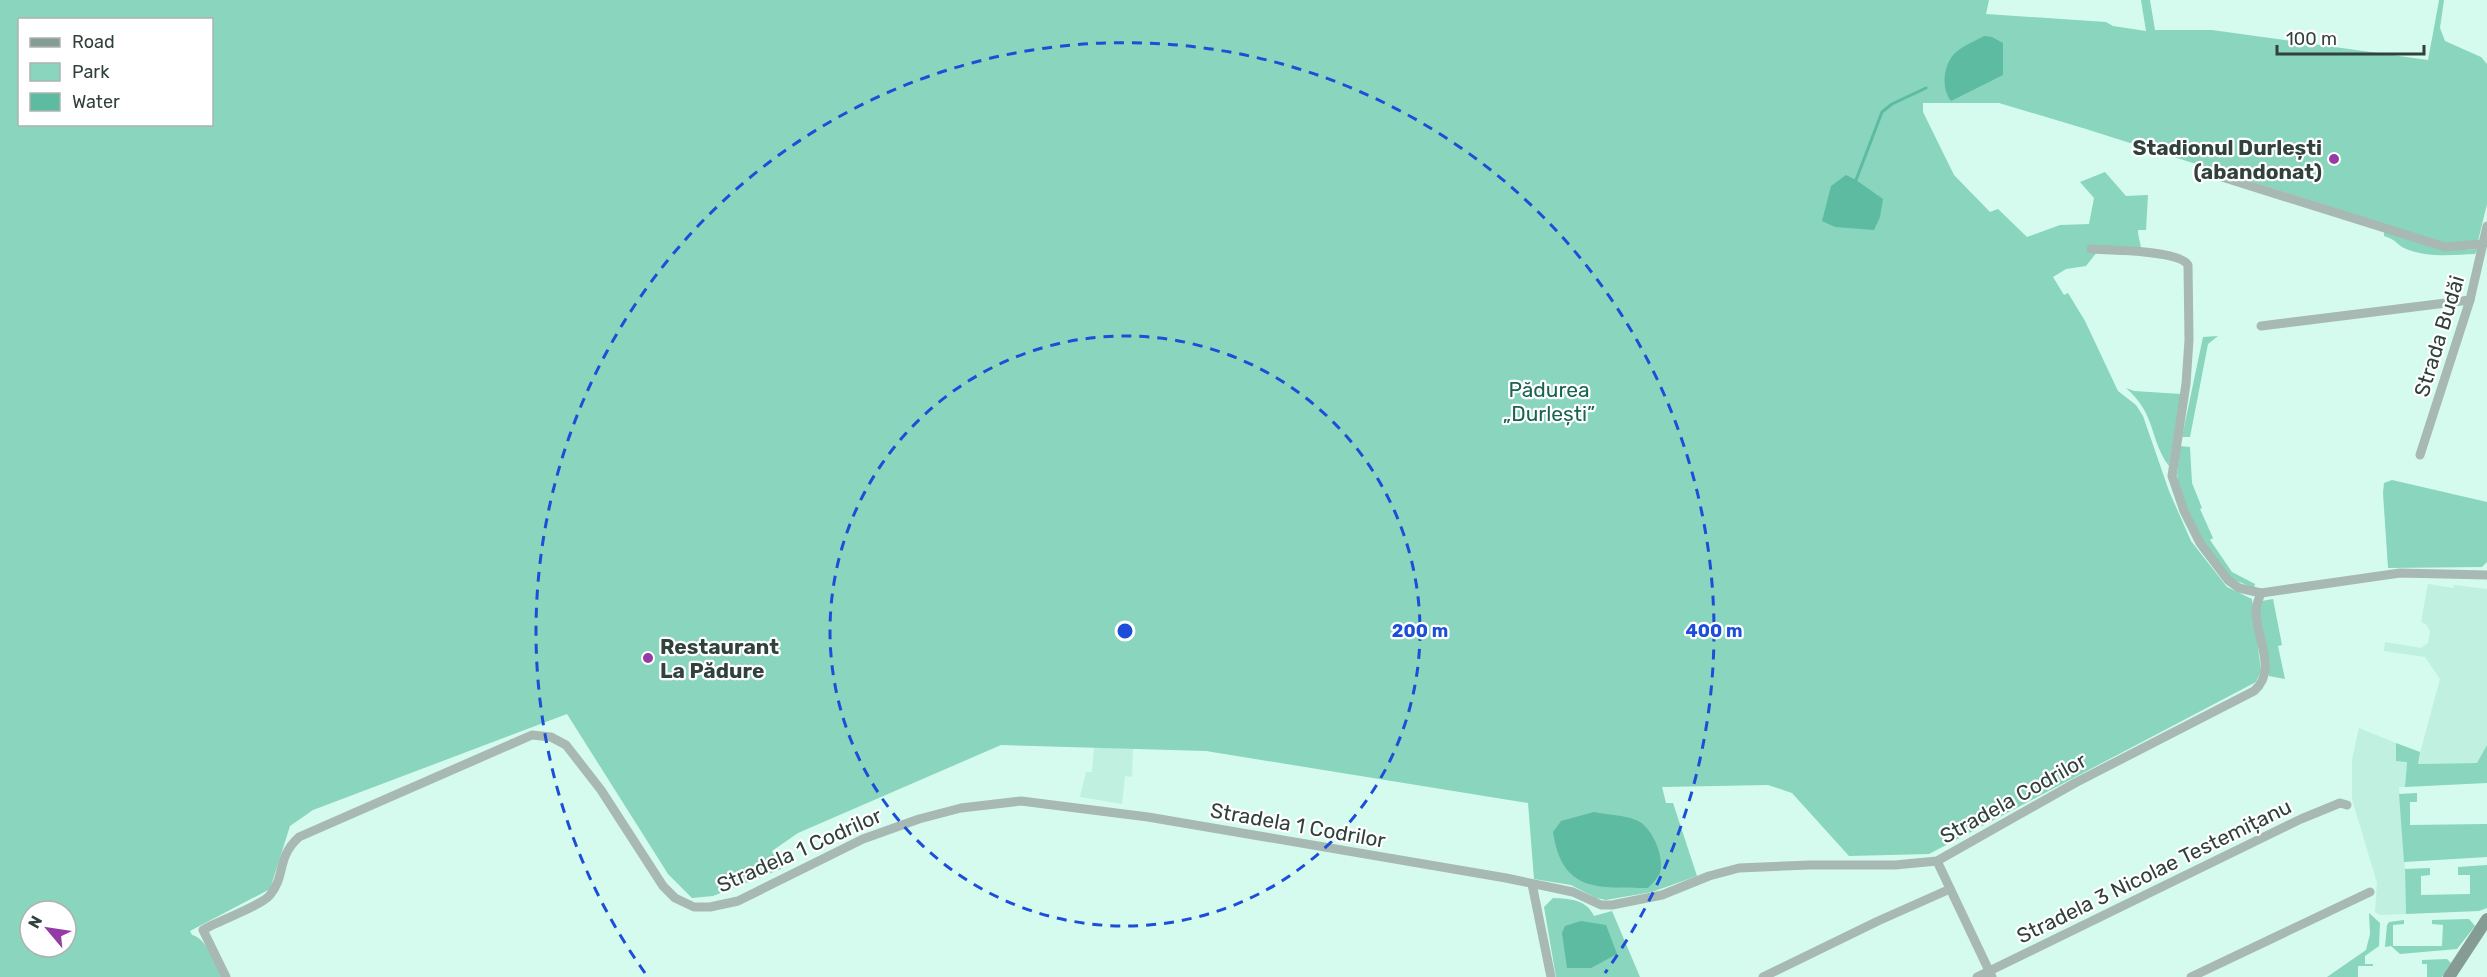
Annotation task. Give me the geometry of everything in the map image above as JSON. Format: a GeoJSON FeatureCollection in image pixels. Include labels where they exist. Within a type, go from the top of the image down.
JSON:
{"type":"FeatureCollection","features":[{"type":"Feature","properties":{"kind":"street"},"geometry":{"type":"LineString","coordinates":[[2222,177],[2445,247],[2483,244]]}},
{"type":"Feature","properties":{"kind":"street","name":"Strada Budăi"},"geometry":{"type":"LineString","coordinates":[[2420,455],[2470,300],[2487,226]]}},
{"type":"Feature","properties":{"kind":"street"},"geometry":{"type":"LineString","coordinates":[[2091,249],[2135,251],[2186,262],[2189,303],[2186,384],[2172,476],[2184,511],[2200,543],[2228,580],[2239,588],[2261,593],[2400,573],[2487,575]]}},
{"type":"Feature","properties":{"kind":"street"},"geometry":{"type":"LineString","coordinates":[[2261,326],[2470,300]]}},
{"type":"Feature","properties":{"kind":"street","name":"Stradela Codrilor"},"geometry":{"type":"LineString","coordinates":[[1532,884],[1573,892],[1601,905],[1612,905],[1662,895],[1710,876],[1739,868],[1895,865],[1937,861],[2075,783],[2261,686],[2266,671],[2256,610],[2261,593]]}},
{"type":"Feature","properties":{"kind":"street","name":"Stradela 1 Codrilor"},"geometry":{"type":"LineString","coordinates":[[226,977],[203,930],[269,897],[276,886],[288,847],[299,837],[532,735],[551,737],[566,745],[596,783],[663,886],[675,898],[694,907],[710,907],[738,901],[863,839],[919,819],[961,808],[1007,801],[1034,802],[1148,817],[1532,884]]}},
{"type":"Feature","properties":{"kind":"street","name":"Stradela 3 Nicolae Testemițanu"},"geometry":{"type":"LineString","coordinates":[[1977,977],[1990,974],[2301,819],[2340,803],[2347,805]]}},
{"type":"Feature","properties":{"kind":"street"},"geometry":{"type":"LineString","coordinates":[[1937,861],[1990,974]]}},
{"type":"Feature","properties":{"kind":"street"},"geometry":{"type":"LineString","coordinates":[[1532,884],[1551,977]]}},
{"type":"Feature","properties":{"kind":"street"},"geometry":{"type":"LineString","coordinates":[[1763,977],[1878,921],[1950,890]]}},
{"type":"Feature","properties":{"kind":"street"},"geometry":{"type":"LineString","coordinates":[[2191,977],[2370,892]]}},
{"type":"Feature","properties":{"kind":"street"},"geometry":{"type":"LineString","coordinates":[[2449,977],[2487,919]]}},
{"type":"Feature","properties":{"kind":"shaded area"},"geometry":{"type":"Polygon","coordinates":[[[2428,584],[2453,588],[2454,585],[2487,589],[2487,745],[2477,763],[2417,764],[2440,679],[2425,657],[2384,651],[2385,642],[2421,648],[2428,643],[2430,631],[2426,624],[2421,622],[2428,584]]]}},
{"type":"Feature","properties":{"kind":"shaded area"},"geometry":{"type":"Polygon","coordinates":[[[2359,728],[2396,743],[2396,761],[2407,761],[2405,787],[2399,787],[2406,914],[2380,915],[2375,912],[2377,883],[2352,799],[2352,760],[2359,728]]]}},
{"type":"Feature","properties":{"kind":"shaded area"},"geometry":{"type":"Polygon","coordinates":[[[1094,747],[1133,749],[1132,777],[1125,776],[1122,804],[1080,797],[1086,772],[1092,772],[1094,747]]]}},
{"type":"Feature","properties":{"kind":"green space","name":"Pădurea „Durlești”"},"geometry":{"type":"Polygon","coordinates":[[[0,0],[1989,0],[1986,14],[2106,22],[2113,26],[2146,31],[2141,0],[2150,0],[2155,30],[2212,30],[2428,60],[2439,0],[2444,0],[2440,28],[2445,41],[2481,57],[2487,64],[2487,204],[2478,241],[2445,243],[1999,103],[1923,103],[1923,112],[1954,175],[1990,212],[1998,209],[2027,237],[2060,225],[2089,224],[2094,198],[2080,182],[2105,172],[2126,196],[2148,195],[2146,230],[2138,230],[2140,256],[2134,253],[2097,252],[2086,266],[2066,269],[2053,277],[2064,295],[2068,293],[2085,321],[2118,391],[2136,405],[2143,416],[2169,491],[2191,541],[2227,587],[2252,599],[2261,671],[2256,682],[1929,854],[1849,856],[1792,793],[1768,785],[1662,787],[1666,803],[1673,803],[1697,876],[1652,892],[1606,900],[1596,898],[1571,885],[1534,879],[1528,803],[1206,751],[1001,745],[798,833],[772,851],[781,869],[713,896],[692,898],[668,874],[567,714],[313,810],[290,826],[270,889],[190,931],[202,941],[222,977],[0,977],[0,0]]]}},
{"type":"Feature","properties":{"kind":"green space"},"geometry":{"type":"Polygon","coordinates":[[[2384,232],[2460,250],[2478,249],[2475,254],[2421,253],[2401,246],[2384,236],[2384,232]]]}},
{"type":"Feature","properties":{"kind":"green space"},"geometry":{"type":"Polygon","coordinates":[[[2218,336],[2208,344],[2190,437],[2182,437],[2203,337],[2218,336]]]}},
{"type":"Feature","properties":{"kind":"green space"},"geometry":{"type":"Polygon","coordinates":[[[2126,388],[2134,391],[2181,394],[2169,466],[2158,446],[2148,417],[2136,398],[2126,388]]]}},
{"type":"Feature","properties":{"kind":"green space"},"geometry":{"type":"Polygon","coordinates":[[[2180,446],[2190,447],[2192,483],[2202,508],[2200,509],[2213,538],[2210,540],[2232,572],[2255,584],[2254,588],[2232,579],[2202,541],[2179,490],[2177,474],[2180,446]]]}},
{"type":"Feature","properties":{"kind":"green space"},"geometry":{"type":"Polygon","coordinates":[[[2392,480],[2487,502],[2487,562],[2482,567],[2388,568],[2383,493],[2384,483],[2392,480]]]}},
{"type":"Feature","properties":{"kind":"green space"},"geometry":{"type":"Polygon","coordinates":[[[2273,599],[2282,645],[2278,646],[2285,679],[2269,676],[2259,608],[2262,601],[2273,599]]]}},
{"type":"Feature","properties":{"kind":"green space"},"geometry":{"type":"Polygon","coordinates":[[[2396,743],[2420,752],[2418,764],[2477,763],[2487,745],[2487,783],[2405,787],[2407,762],[2396,761],[2396,743]]]}},
{"type":"Feature","properties":{"kind":"green space"},"geometry":{"type":"Polygon","coordinates":[[[2417,793],[2417,802],[2410,802],[2410,825],[2487,824],[2487,857],[2404,862],[2399,794],[2417,793]]]}},
{"type":"Feature","properties":{"kind":"green space"},"geometry":{"type":"Polygon","coordinates":[[[2487,865],[2487,908],[2479,911],[2406,914],[2405,869],[2430,868],[2430,875],[2421,876],[2421,895],[2470,894],[2470,875],[2458,875],[2458,867],[2487,865]]]}},
{"type":"Feature","properties":{"kind":"green space"},"geometry":{"type":"Polygon","coordinates":[[[1553,898],[1582,903],[1591,910],[1594,916],[1612,911],[1640,977],[1556,977],[1544,907],[1553,898]]]}},
{"type":"Feature","properties":{"kind":"green space"},"geometry":{"type":"Polygon","coordinates":[[[2369,913],[2380,923],[2379,946],[2365,956],[2365,964],[2373,964],[2373,966],[2358,966],[2358,977],[2327,977],[2366,950],[2370,934],[2369,913]]]}},
{"type":"Feature","properties":{"kind":"green space"},"geometry":{"type":"Polygon","coordinates":[[[2469,919],[2475,926],[2457,949],[2400,954],[2391,946],[2385,947],[2389,922],[2404,920],[2404,924],[2393,925],[2393,946],[2442,946],[2443,925],[2432,924],[2432,920],[2469,919]]]}},
{"type":"Feature","properties":{"kind":"green space"},"geometry":{"type":"Polygon","coordinates":[[[2447,959],[2451,963],[2442,977],[2427,977],[2427,964],[2422,964],[2422,960],[2447,959]]]}},
{"type":"Feature","properties":{"kind":"water"},"geometry":{"type":"Polygon","coordinates":[[[1984,36],[1992,37],[2003,43],[2003,75],[1951,101],[1946,90],[1945,77],[1951,58],[1958,50],[1984,36]]]}},
{"type":"Feature","properties":{"kind":"water"},"geometry":{"type":"Polygon","coordinates":[[[1846,175],[1883,199],[1880,217],[1874,230],[1835,227],[1822,221],[1831,186],[1846,175]]]}},
{"type":"Feature","properties":{"kind":"water"},"geometry":{"type":"Polygon","coordinates":[[[1594,812],[1636,820],[1642,823],[1652,835],[1659,851],[1661,866],[1659,875],[1648,888],[1614,888],[1586,883],[1574,877],[1565,867],[1553,832],[1561,821],[1594,812]]]}},
{"type":"Feature","properties":{"kind":"water"},"geometry":{"type":"Polygon","coordinates":[[[1581,921],[1606,925],[1617,954],[1591,968],[1567,968],[1562,933],[1565,926],[1581,921]]]}},
{"type":"Feature","properties":{"kind":"waterway"},"geometry":{"type":"LineString","coordinates":[[1856,180],[1882,112],[1892,104],[1926,88]]}},
{"type":"Feature","properties":{"kind":"place","name":"Stadionul Durlești (abandonat)"},"geometry":{"type":"Point","coordinates":[2334,159]}},
{"type":"Feature","properties":{"kind":"place","name":"Restaurant La Pădure"},"geometry":{"type":"Point","coordinates":[648,658]}}]}
